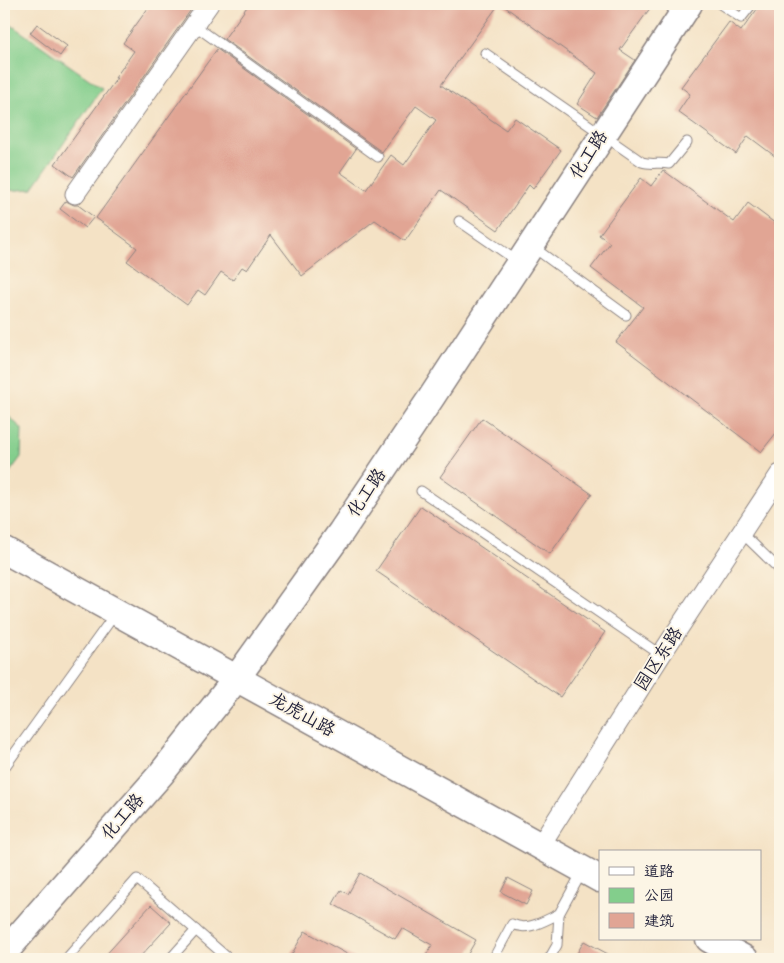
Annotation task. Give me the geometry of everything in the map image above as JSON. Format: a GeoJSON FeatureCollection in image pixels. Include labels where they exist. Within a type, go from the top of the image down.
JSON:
{"type":"FeatureCollection","features":[{"type":"Feature","properties":{"kind":"street"},"geometry":{"type":"LineString","coordinates":[[75,194],[209,4]]}},
{"type":"Feature","properties":{"kind":"street","name":"化工路"},"geometry":{"type":"LineString","coordinates":[[4,953],[161,774],[236,678],[341,532],[689,4]]}},
{"type":"Feature","properties":{"kind":"street","name":"园区东路"},"geometry":{"type":"LineString","coordinates":[[540,846],[661,655],[780,474]]}},
{"type":"Feature","properties":{"kind":"street","name":"龙虎山路"},"geometry":{"type":"LineString","coordinates":[[4,550],[592,874]]}},
{"type":"Feature","properties":{"kind":"street"},"geometry":{"type":"LineString","coordinates":[[711,940],[745,959]]}},
{"type":"Feature","properties":{"kind":"lane"},"geometry":{"type":"LineString","coordinates":[[720,4],[741,18],[752,4]]}},
{"type":"Feature","properties":{"kind":"lane"},"geometry":{"type":"LineString","coordinates":[[194,25],[378,157]]}},
{"type":"Feature","properties":{"kind":"lane"},"geometry":{"type":"LineString","coordinates":[[486,53],[642,162],[669,164],[687,142]]}},
{"type":"Feature","properties":{"kind":"lane"},"geometry":{"type":"LineString","coordinates":[[459,221],[525,254],[626,315]]}},
{"type":"Feature","properties":{"kind":"lane"},"geometry":{"type":"LineString","coordinates":[[421,491],[661,655]]}},
{"type":"Feature","properties":{"kind":"lane"},"geometry":{"type":"LineString","coordinates":[[742,533],[780,570]]}},
{"type":"Feature","properties":{"kind":"lane"},"geometry":{"type":"LineString","coordinates":[[4,768],[116,612]]}},
{"type":"Feature","properties":{"kind":"lane"},"geometry":{"type":"LineString","coordinates":[[493,959],[512,924],[526,927],[559,914],[592,874]]}},
{"type":"Feature","properties":{"kind":"lane"},"geometry":{"type":"LineString","coordinates":[[66,959],[138,879],[229,959]]}},
{"type":"Feature","properties":{"kind":"lane"},"geometry":{"type":"LineString","coordinates":[[549,959],[557,945],[559,914]]}},
{"type":"Feature","properties":{"kind":"lane"},"geometry":{"type":"LineString","coordinates":[[170,959],[196,930]]}},
{"type":"Feature","properties":{"kind":"green space"},"geometry":{"type":"Polygon","coordinates":[[[4,20],[102,88],[32,189],[4,191],[4,20]]]}},
{"type":"Feature","properties":{"kind":"green space"},"geometry":{"type":"Polygon","coordinates":[[[4,412],[22,429],[21,457],[4,480],[4,412]]]}},
{"type":"Feature","properties":{"kind":"building"},"geometry":{"type":"Polygon","coordinates":[[[151,4],[195,4],[73,177],[55,164],[117,78],[115,78],[134,51],[123,43],[151,4]]]}},
{"type":"Feature","properties":{"kind":"building"},"geometry":{"type":"Polygon","coordinates":[[[249,4],[499,4],[441,85],[506,130],[515,118],[561,150],[533,189],[529,185],[498,230],[441,190],[405,241],[375,220],[302,276],[271,235],[247,270],[242,267],[233,280],[221,272],[205,295],[198,290],[187,305],[127,261],[137,248],[96,218],[217,49],[356,149],[340,172],[366,190],[391,155],[404,165],[436,120],[416,106],[382,152],[224,39],[249,4]]]}},
{"type":"Feature","properties":{"kind":"building"},"geometry":{"type":"Polygon","coordinates":[[[501,4],[653,4],[620,50],[635,60],[597,117],[577,104],[597,73],[501,4]]]}},
{"type":"Feature","properties":{"kind":"building"},"geometry":{"type":"Polygon","coordinates":[[[761,4],[780,4],[780,160],[748,136],[736,154],[678,112],[690,94],[681,87],[729,22],[741,31],[761,4]]]}},
{"type":"Feature","properties":{"kind":"building"},"geometry":{"type":"Polygon","coordinates":[[[37,24],[67,46],[60,56],[30,33],[37,24]]]}},
{"type":"Feature","properties":{"kind":"building"},"geometry":{"type":"Polygon","coordinates":[[[663,170],[734,222],[748,203],[780,227],[780,428],[761,452],[616,342],[643,307],[591,268],[610,243],[599,235],[641,178],[651,186],[663,170]]]}},
{"type":"Feature","properties":{"kind":"building"},"geometry":{"type":"Polygon","coordinates":[[[66,201],[78,205],[94,217],[85,228],[60,209],[66,201]]]}},
{"type":"Feature","properties":{"kind":"building"},"geometry":{"type":"Polygon","coordinates":[[[482,418],[592,494],[550,554],[440,477],[482,418]]]}},
{"type":"Feature","properties":{"kind":"building"},"geometry":{"type":"Polygon","coordinates":[[[421,506],[605,632],[560,697],[376,571],[421,506]]]}},
{"type":"Feature","properties":{"kind":"building"},"geometry":{"type":"Polygon","coordinates":[[[360,873],[476,940],[465,959],[424,959],[432,945],[402,928],[395,939],[333,904],[341,890],[348,894],[360,873]]]}},
{"type":"Feature","properties":{"kind":"building"},"geometry":{"type":"Polygon","coordinates":[[[508,878],[533,891],[526,905],[501,892],[508,878]]]}},
{"type":"Feature","properties":{"kind":"building"},"geometry":{"type":"Polygon","coordinates":[[[151,905],[171,923],[138,959],[102,959],[151,905]]]}},
{"type":"Feature","properties":{"kind":"building"},"geometry":{"type":"Polygon","coordinates":[[[305,931],[356,959],[289,959],[305,931]]]}},
{"type":"Feature","properties":{"kind":"building"},"geometry":{"type":"Polygon","coordinates":[[[584,941],[617,959],[574,959],[584,941]]]}}]}
